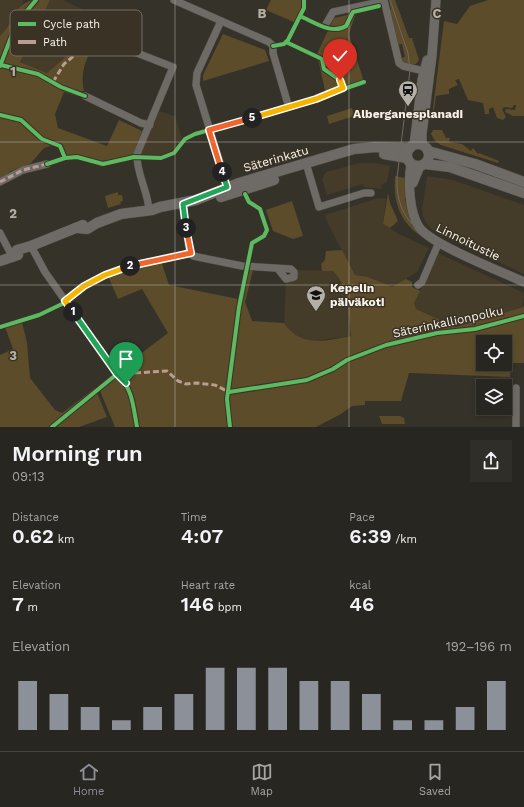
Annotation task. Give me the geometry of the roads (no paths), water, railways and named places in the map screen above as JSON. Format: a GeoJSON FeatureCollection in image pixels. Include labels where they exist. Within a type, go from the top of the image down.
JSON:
{"type":"FeatureCollection","features":[{"type":"Feature","properties":{"kind":"main road","name":"Säterinkatu"},"geometry":{"type":"LineString","coordinates":[[0,261],[25,252],[31,246],[90,222],[97,223],[121,214],[151,210],[160,207],[183,207],[366,147],[475,164],[524,182]]}},
{"type":"Feature","properties":{"kind":"main road","name":"Säterinkatu"},"geometry":{"type":"LineString","coordinates":[[417,155],[524,193]]}},
{"type":"Feature","properties":{"kind":"street"},"geometry":{"type":"LineString","coordinates":[[174,0],[269,42],[273,46],[272,53],[287,101]]}},
{"type":"Feature","properties":{"kind":"street"},"geometry":{"type":"LineString","coordinates":[[326,24],[333,12],[384,0],[399,63],[402,66],[427,72]]}},
{"type":"Feature","properties":{"kind":"street"},"geometry":{"type":"LineString","coordinates":[[417,155],[422,134],[427,72],[436,14],[436,1]]}},
{"type":"Feature","properties":{"kind":"street"},"geometry":{"type":"LineString","coordinates":[[221,21],[197,73],[196,85],[228,191]]}},
{"type":"Feature","properties":{"kind":"street"},"geometry":{"type":"LineString","coordinates":[[142,55],[173,67],[137,157],[151,210]]}},
{"type":"Feature","properties":{"kind":"street"},"geometry":{"type":"LineString","coordinates":[[85,96],[141,123],[150,125]]}},
{"type":"Feature","properties":{"kind":"street","name":"Linnoitustie"},"geometry":{"type":"LineString","coordinates":[[417,155],[411,188],[412,211],[414,219],[427,235],[524,282]]}},
{"type":"Feature","properties":{"kind":"street"},"geometry":{"type":"LineString","coordinates":[[0,182],[24,170],[47,164]]}},
{"type":"Feature","properties":{"kind":"street"},"geometry":{"type":"LineString","coordinates":[[307,166],[319,207],[371,193]]}},
{"type":"Feature","properties":{"kind":"street"},"geometry":{"type":"LineString","coordinates":[[183,207],[189,250],[194,256],[242,266],[278,269]]}},
{"type":"Feature","properties":{"kind":"street"},"geometry":{"type":"LineString","coordinates":[[0,233],[12,256]]}},
{"type":"Feature","properties":{"kind":"street"},"geometry":{"type":"LineString","coordinates":[[418,285],[422,282],[439,242]]}},
{"type":"Feature","properties":{"kind":"street"},"geometry":{"type":"LineString","coordinates":[[31,246],[45,272],[117,374]]}},
{"type":"Feature","properties":{"kind":"street"},"geometry":{"type":"LineString","coordinates":[[516,388],[516,427]]}},
{"type":"Feature","properties":{"kind":"tram line"},"geometry":{"type":"LineString","coordinates":[[390,0],[408,53],[410,70],[397,178],[398,194],[402,208],[408,219],[427,237],[524,284]]}},
{"type":"Feature","properties":{"kind":"place","name":"Alberganesplanadi"},"geometry":{"type":"Point","coordinates":[408,107]}},
{"type":"Feature","properties":{"kind":"place","name":"Kepelin päiväkoti"},"geometry":{"type":"Point","coordinates":[316,312]}}]}
